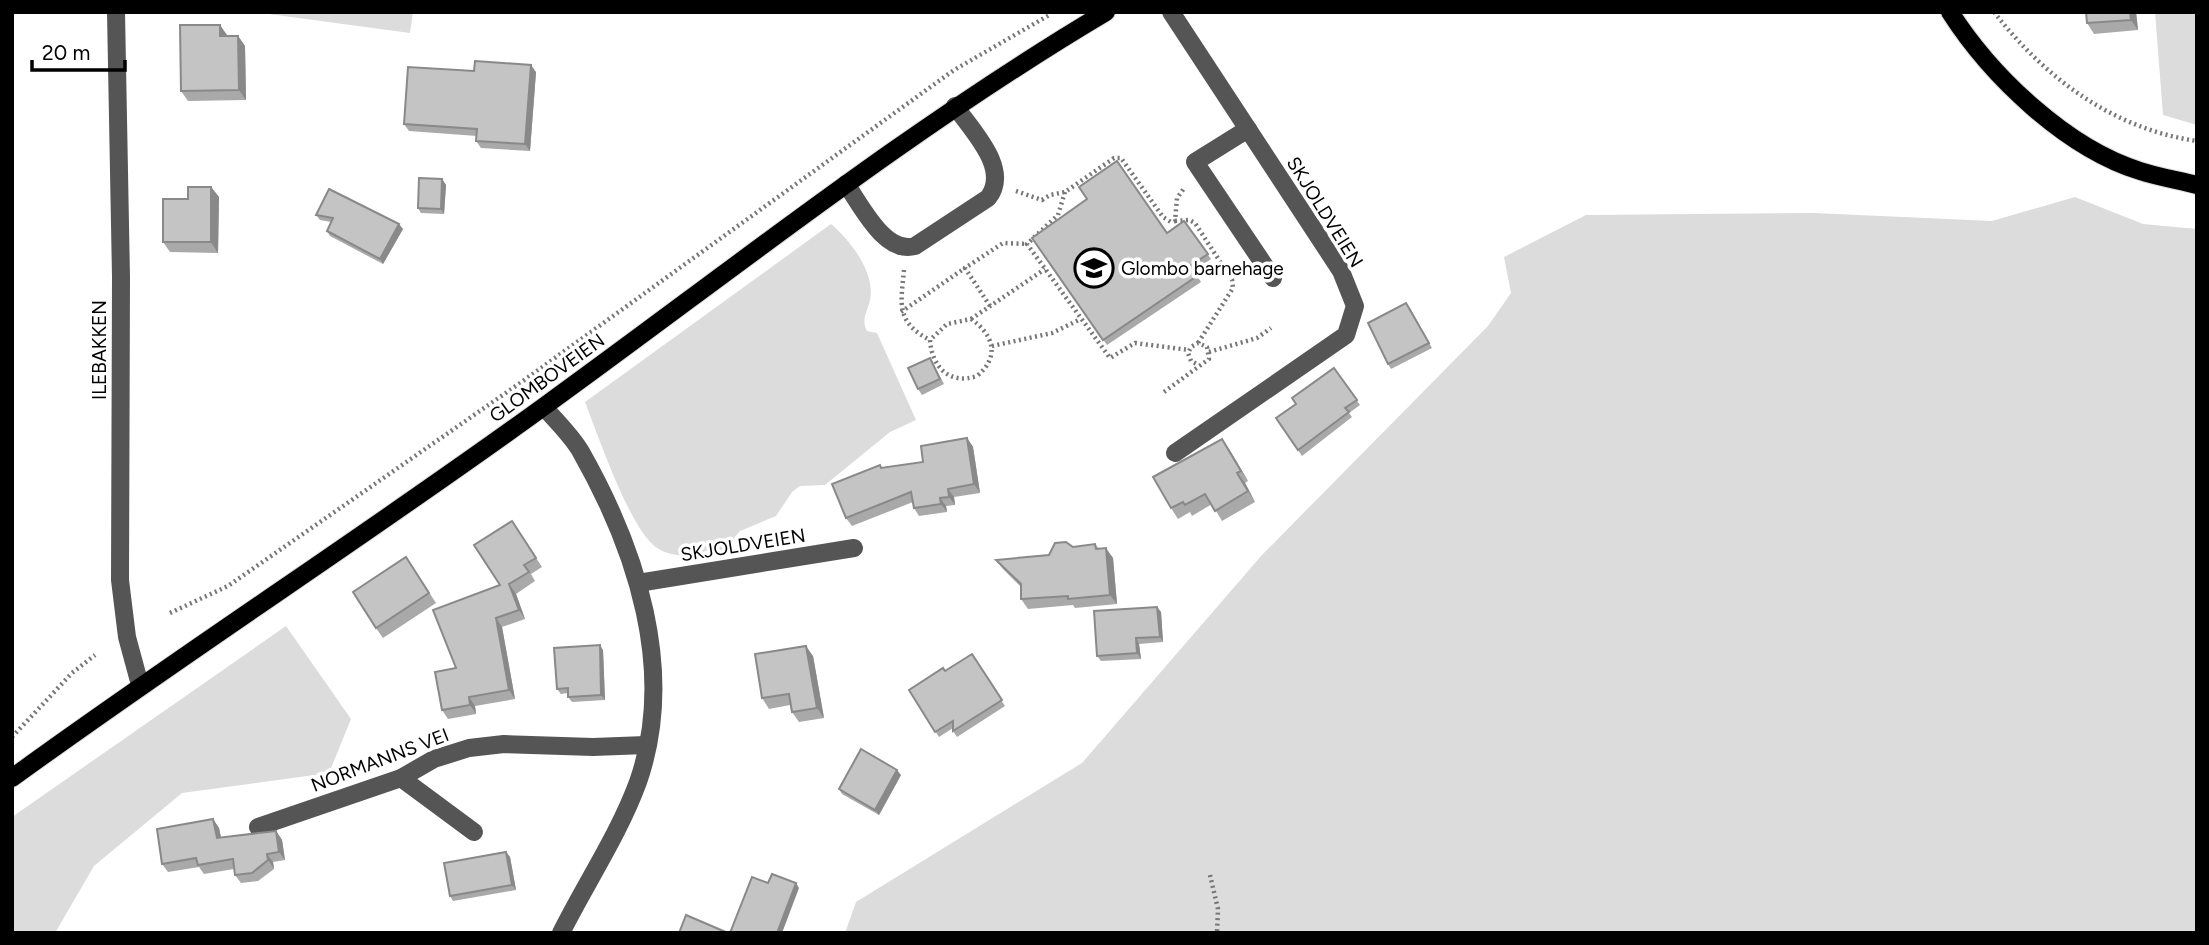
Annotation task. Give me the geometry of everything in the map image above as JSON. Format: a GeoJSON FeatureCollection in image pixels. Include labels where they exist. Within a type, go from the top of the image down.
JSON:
{"type":"FeatureCollection","features":[{"type":"Feature","properties":{"kind":"main road","name":"GLOMBOVEIEN"},"geometry":{"type":"LineString","coordinates":[[12,778],[140,685],[544,407],[955,106],[1106,12]]}},
{"type":"Feature","properties":{"kind":"main road"},"geometry":{"type":"LineString","coordinates":[[1950,12],[1973,48],[2017,92],[2068,136],[2137,170],[2197,185]]}},
{"type":"Feature","properties":{"kind":"street","name":"ILEBAKKEN"},"geometry":{"type":"LineString","coordinates":[[116,12],[121,277],[120,580],[127,637],[140,685]]}},
{"type":"Feature","properties":{"kind":"street","name":"SKJOLDVEIEN"},"geometry":{"type":"LineString","coordinates":[[1171,12],[1341,271],[1356,306],[1346,334],[1175,453]]}},
{"type":"Feature","properties":{"kind":"street"},"geometry":{"type":"LineString","coordinates":[[846,184],[885,236],[897,247],[906,249],[915,246],[988,198],[996,188],[997,176],[988,155],[955,106]]}},
{"type":"Feature","properties":{"kind":"street"},"geometry":{"type":"LineString","coordinates":[[1248,129],[1195,162],[1273,278]]}},
{"type":"Feature","properties":{"kind":"street"},"geometry":{"type":"LineString","coordinates":[[544,407],[580,450],[611,513],[638,583],[648,620],[653,663],[652,704],[638,780],[622,818],[561,933]]}},
{"type":"Feature","properties":{"kind":"street","name":"SKJOLDVEIEN"},"geometry":{"type":"LineString","coordinates":[[638,583],[854,548]]}},
{"type":"Feature","properties":{"kind":"street","name":"NORMANNS VEI"},"geometry":{"type":"LineString","coordinates":[[257,827],[401,778],[434,759],[469,748],[504,744],[593,747],[646,745]]}},
{"type":"Feature","properties":{"kind":"street"},"geometry":{"type":"LineString","coordinates":[[401,778],[474,832]]}},
{"type":"Feature","properties":{"kind":"path"},"geometry":{"type":"LineString","coordinates":[[170,613],[228,586],[523,381],[954,70],[1054,12]]}},
{"type":"Feature","properties":{"kind":"path"},"geometry":{"type":"LineString","coordinates":[[1994,12],[2039,63],[2089,101],[2129,123],[2197,141]]}},
{"type":"Feature","properties":{"kind":"path"},"geometry":{"type":"LineString","coordinates":[[996,188],[1026,193],[1034,199],[1042,200],[1065,192],[1114,158],[1121,158],[1163,217],[1195,223],[1232,280],[1233,288],[1198,343],[1189,350],[1135,343],[1110,358],[1027,244]]}},
{"type":"Feature","properties":{"kind":"path"},"geometry":{"type":"LineString","coordinates":[[901,312],[1003,243],[1027,244],[1058,215],[1065,192]]}},
{"type":"Feature","properties":{"kind":"path"},"geometry":{"type":"LineString","coordinates":[[1175,221],[1177,206]]}},
{"type":"Feature","properties":{"kind":"path"},"geometry":{"type":"LineString","coordinates":[[906,249],[901,312],[909,324],[930,340],[931,351],[943,374],[954,379],[977,376],[986,368],[992,346],[988,334],[971,319]]}},
{"type":"Feature","properties":{"kind":"path"},"geometry":{"type":"LineString","coordinates":[[965,268],[990,306]]}},
{"type":"Feature","properties":{"kind":"path"},"geometry":{"type":"LineString","coordinates":[[930,340],[947,324],[971,319],[1045,269]]}},
{"type":"Feature","properties":{"kind":"path"},"geometry":{"type":"LineString","coordinates":[[1066,299],[1076,291]]}},
{"type":"Feature","properties":{"kind":"path"},"geometry":{"type":"LineString","coordinates":[[992,346],[1052,333],[1081,319]]}},
{"type":"Feature","properties":{"kind":"path"},"geometry":{"type":"LineString","coordinates":[[1209,352],[1257,338],[1271,328]]}},
{"type":"Feature","properties":{"kind":"path"},"geometry":{"type":"LineString","coordinates":[[1164,392],[1197,365],[1209,359],[1207,347],[1198,343]]}},
{"type":"Feature","properties":{"kind":"path"},"geometry":{"type":"LineString","coordinates":[[1189,350],[1191,361],[1197,365]]}},
{"type":"Feature","properties":{"kind":"path"},"geometry":{"type":"LineString","coordinates":[[12,737],[72,673],[95,655]]}},
{"type":"Feature","properties":{"kind":"path"},"geometry":{"type":"LineString","coordinates":[[1210,875],[1218,909],[1217,933]]}},
{"type":"Feature","properties":{"kind":"shaded area"},"geometry":{"type":"Polygon","coordinates":[[[254,12],[413,12],[410,33],[254,12]]]}},
{"type":"Feature","properties":{"kind":"shaded area"},"geometry":{"type":"Polygon","coordinates":[[[2155,12],[2197,12],[2197,125],[2163,115],[2155,12]]]}},
{"type":"Feature","properties":{"kind":"shaded area"},"geometry":{"type":"Polygon","coordinates":[[[2075,197],[2143,224],[2197,229],[2197,933],[845,933],[856,902],[1082,763],[1262,555],[1488,326],[1511,293],[1504,257],[1586,215],[1814,213],[1992,221],[2075,197]]]}},
{"type":"Feature","properties":{"kind":"shaded area"},"geometry":{"type":"Polygon","coordinates":[[[831,224],[853,248],[865,268],[871,290],[865,327],[867,331],[877,333],[916,420],[890,432],[825,485],[800,486],[792,492],[776,516],[740,531],[722,552],[680,555],[664,552],[647,538],[636,522],[606,458],[585,402],[831,224]]]}},
{"type":"Feature","properties":{"kind":"shaded area"},"geometry":{"type":"Polygon","coordinates":[[[286,626],[351,719],[329,773],[182,793],[94,866],[55,933],[12,933],[12,817],[286,626]]]}},
{"type":"Feature","properties":{"kind":"building"},"geometry":{"type":"Polygon","coordinates":[[[2086,12],[2130,12],[2131,20],[2087,23],[2086,12]]]}},
{"type":"Feature","properties":{"kind":"building"},"geometry":{"type":"Polygon","coordinates":[[[180,25],[220,25],[220,36],[238,36],[239,90],[181,91],[180,25]]]}},
{"type":"Feature","properties":{"kind":"building"},"geometry":{"type":"Polygon","coordinates":[[[475,61],[531,65],[525,144],[476,141],[477,129],[404,124],[408,67],[474,71],[475,61]]]}},
{"type":"Feature","properties":{"kind":"building"},"geometry":{"type":"Polygon","coordinates":[[[1117,161],[1167,233],[1184,221],[1208,254],[1190,266],[1197,276],[1103,340],[1032,238],[1087,199],[1079,187],[1117,161]]]}},
{"type":"Feature","properties":{"kind":"building"},"geometry":{"type":"Polygon","coordinates":[[[419,178],[442,179],[441,209],[418,208],[419,178]]]}},
{"type":"Feature","properties":{"kind":"building"},"geometry":{"type":"Polygon","coordinates":[[[188,187],[211,187],[211,242],[163,242],[163,199],[188,199],[188,187]]]}},
{"type":"Feature","properties":{"kind":"building"},"geometry":{"type":"Polygon","coordinates":[[[329,189],[399,224],[380,259],[327,231],[333,218],[316,215],[329,189]]]}},
{"type":"Feature","properties":{"kind":"building"},"geometry":{"type":"Polygon","coordinates":[[[1406,303],[1429,343],[1388,364],[1368,323],[1406,303]]]}},
{"type":"Feature","properties":{"kind":"building"},"geometry":{"type":"Polygon","coordinates":[[[930,358],[940,379],[918,389],[908,368],[930,358]]]}},
{"type":"Feature","properties":{"kind":"building"},"geometry":{"type":"Polygon","coordinates":[[[1334,368],[1357,400],[1345,408],[1349,412],[1298,450],[1276,418],[1296,404],[1292,398],[1334,368]]]}},
{"type":"Feature","properties":{"kind":"building"},"geometry":{"type":"Polygon","coordinates":[[[967,438],[974,484],[948,489],[949,497],[940,498],[941,504],[914,508],[911,492],[846,518],[832,484],[880,465],[881,468],[923,462],[921,446],[967,438]]]}},
{"type":"Feature","properties":{"kind":"building"},"geometry":{"type":"Polygon","coordinates":[[[1222,439],[1241,471],[1237,473],[1248,491],[1215,511],[1205,494],[1185,505],[1183,502],[1171,508],[1153,477],[1222,439]]]}},
{"type":"Feature","properties":{"kind":"building"},"geometry":{"type":"Polygon","coordinates":[[[512,521],[536,558],[524,565],[529,572],[509,584],[519,610],[496,618],[509,690],[469,697],[470,705],[442,710],[435,672],[456,668],[433,610],[500,585],[474,545],[512,521]]]}},
{"type":"Feature","properties":{"kind":"building"},"geometry":{"type":"Polygon","coordinates":[[[1066,542],[1073,547],[1095,544],[1096,549],[1106,548],[1110,595],[1068,599],[1068,596],[1021,599],[1021,584],[996,560],[1049,555],[1055,543],[1066,542]]]}},
{"type":"Feature","properties":{"kind":"building"},"geometry":{"type":"Polygon","coordinates":[[[406,557],[429,593],[376,628],[353,592],[406,557]]]}},
{"type":"Feature","properties":{"kind":"building"},"geometry":{"type":"Polygon","coordinates":[[[1157,607],[1160,637],[1136,638],[1137,653],[1097,656],[1094,611],[1157,607]]]}},
{"type":"Feature","properties":{"kind":"building"},"geometry":{"type":"Polygon","coordinates":[[[600,645],[601,695],[568,697],[568,688],[557,689],[554,648],[600,645]]]}},
{"type":"Feature","properties":{"kind":"building"},"geometry":{"type":"Polygon","coordinates":[[[806,646],[817,708],[792,712],[789,694],[762,698],[755,654],[806,646]]]}},
{"type":"Feature","properties":{"kind":"building"},"geometry":{"type":"Polygon","coordinates":[[[972,654],[1002,700],[953,731],[953,721],[935,732],[909,690],[943,668],[945,671],[972,654]]]}},
{"type":"Feature","properties":{"kind":"building"},"geometry":{"type":"Polygon","coordinates":[[[861,749],[897,770],[875,810],[839,789],[861,749]]]}},
{"type":"Feature","properties":{"kind":"building"},"geometry":{"type":"Polygon","coordinates":[[[213,819],[217,838],[276,831],[279,852],[267,854],[268,860],[252,873],[235,875],[233,859],[198,865],[196,858],[162,864],[157,829],[213,819]]]}},
{"type":"Feature","properties":{"kind":"building"},"geometry":{"type":"Polygon","coordinates":[[[506,852],[512,885],[450,896],[444,863],[506,852]]]}},
{"type":"Feature","properties":{"kind":"building"},"geometry":{"type":"Polygon","coordinates":[[[772,874],[796,883],[777,933],[730,933],[752,877],[768,883],[772,874]]]}},
{"type":"Feature","properties":{"kind":"building"},"geometry":{"type":"Polygon","coordinates":[[[686,915],[728,933],[679,933],[686,915]]]}},
{"type":"Feature","properties":{"kind":"place","name":"Glombo barnehage"},"geometry":{"type":"Point","coordinates":[1094,268]}}]}
